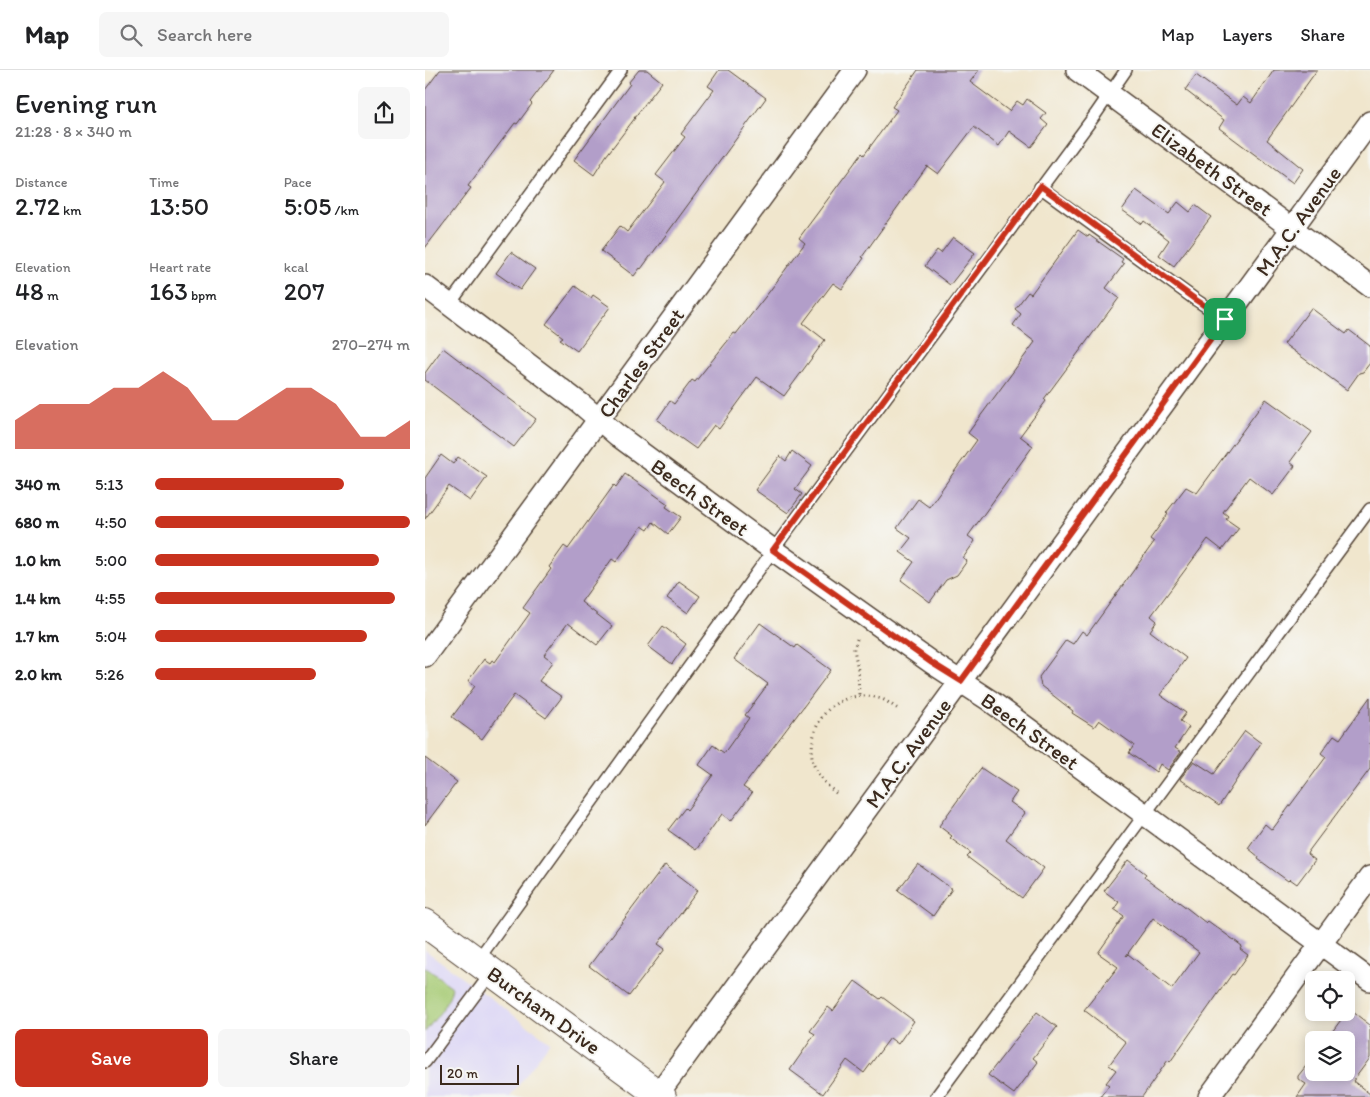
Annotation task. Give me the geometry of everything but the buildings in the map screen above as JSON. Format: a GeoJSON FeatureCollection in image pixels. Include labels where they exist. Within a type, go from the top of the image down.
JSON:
{"type":"FeatureCollection","features":[{"type":"Feature","properties":{"kind":"street","name":"Charles Street"},"geometry":{"type":"LineString","coordinates":[[425,656],[855,70]]}},
{"type":"Feature","properties":{"kind":"street","name":"Elizabeth Street"},"geometry":{"type":"LineString","coordinates":[[1077,70],[1370,286]]}},
{"type":"Feature","properties":{"kind":"street","name":"M.A.C. Avenue"},"geometry":{"type":"LineString","coordinates":[[660,1095],[1370,122]]}},
{"type":"Feature","properties":{"kind":"street","name":"Beech Street"},"geometry":{"type":"LineString","coordinates":[[425,286],[581,404],[617,435],[773,550],[932,663],[961,681],[1370,980]]}},
{"type":"Feature","properties":{"kind":"street"},"geometry":{"type":"LineString","coordinates":[[1209,1097],[1370,877]]}},
{"type":"Feature","properties":{"kind":"street","name":"Burcham Drive"},"geometry":{"type":"LineString","coordinates":[[425,923],[660,1095]]}},
{"type":"Feature","properties":{"kind":"lane"},"geometry":{"type":"LineString","coordinates":[[449,305],[621,70]]}},
{"type":"Feature","properties":{"kind":"lane"},"geometry":{"type":"LineString","coordinates":[[425,1062],[484,966],[773,550],[1095,115],[1126,70]]}},
{"type":"Feature","properties":{"kind":"lane"},"geometry":{"type":"LineString","coordinates":[[1041,186],[1225,319]]}},
{"type":"Feature","properties":{"kind":"lane"},"geometry":{"type":"LineString","coordinates":[[936,1097],[1370,509]]}},
{"type":"Feature","properties":{"kind":"path"},"geometry":{"type":"LineString","coordinates":[[859,633],[854,649],[858,670],[859,696]]}},
{"type":"Feature","properties":{"kind":"path"},"geometry":{"type":"LineString","coordinates":[[836,793],[823,782],[812,762],[812,745],[815,729],[821,716],[831,706],[845,698],[859,696],[882,699],[899,709]]}},
{"type":"Feature","properties":{"kind":"shaded area"},"geometry":{"type":"Polygon","coordinates":[[[425,950],[550,1042],[510,1097],[425,1097],[425,950]]]}},
{"type":"Feature","properties":{"kind":"green space"},"geometry":{"type":"Polygon","coordinates":[[[425,967],[452,987],[445,1005],[425,1032],[425,967]]]}},
{"type":"Feature","properties":{"kind":"route"},"geometry":{"type":"LineString","coordinates":[[1041,186],[1196,300],[1225,319],[961,681],[932,663],[773,550],[1041,186]]}}]}
